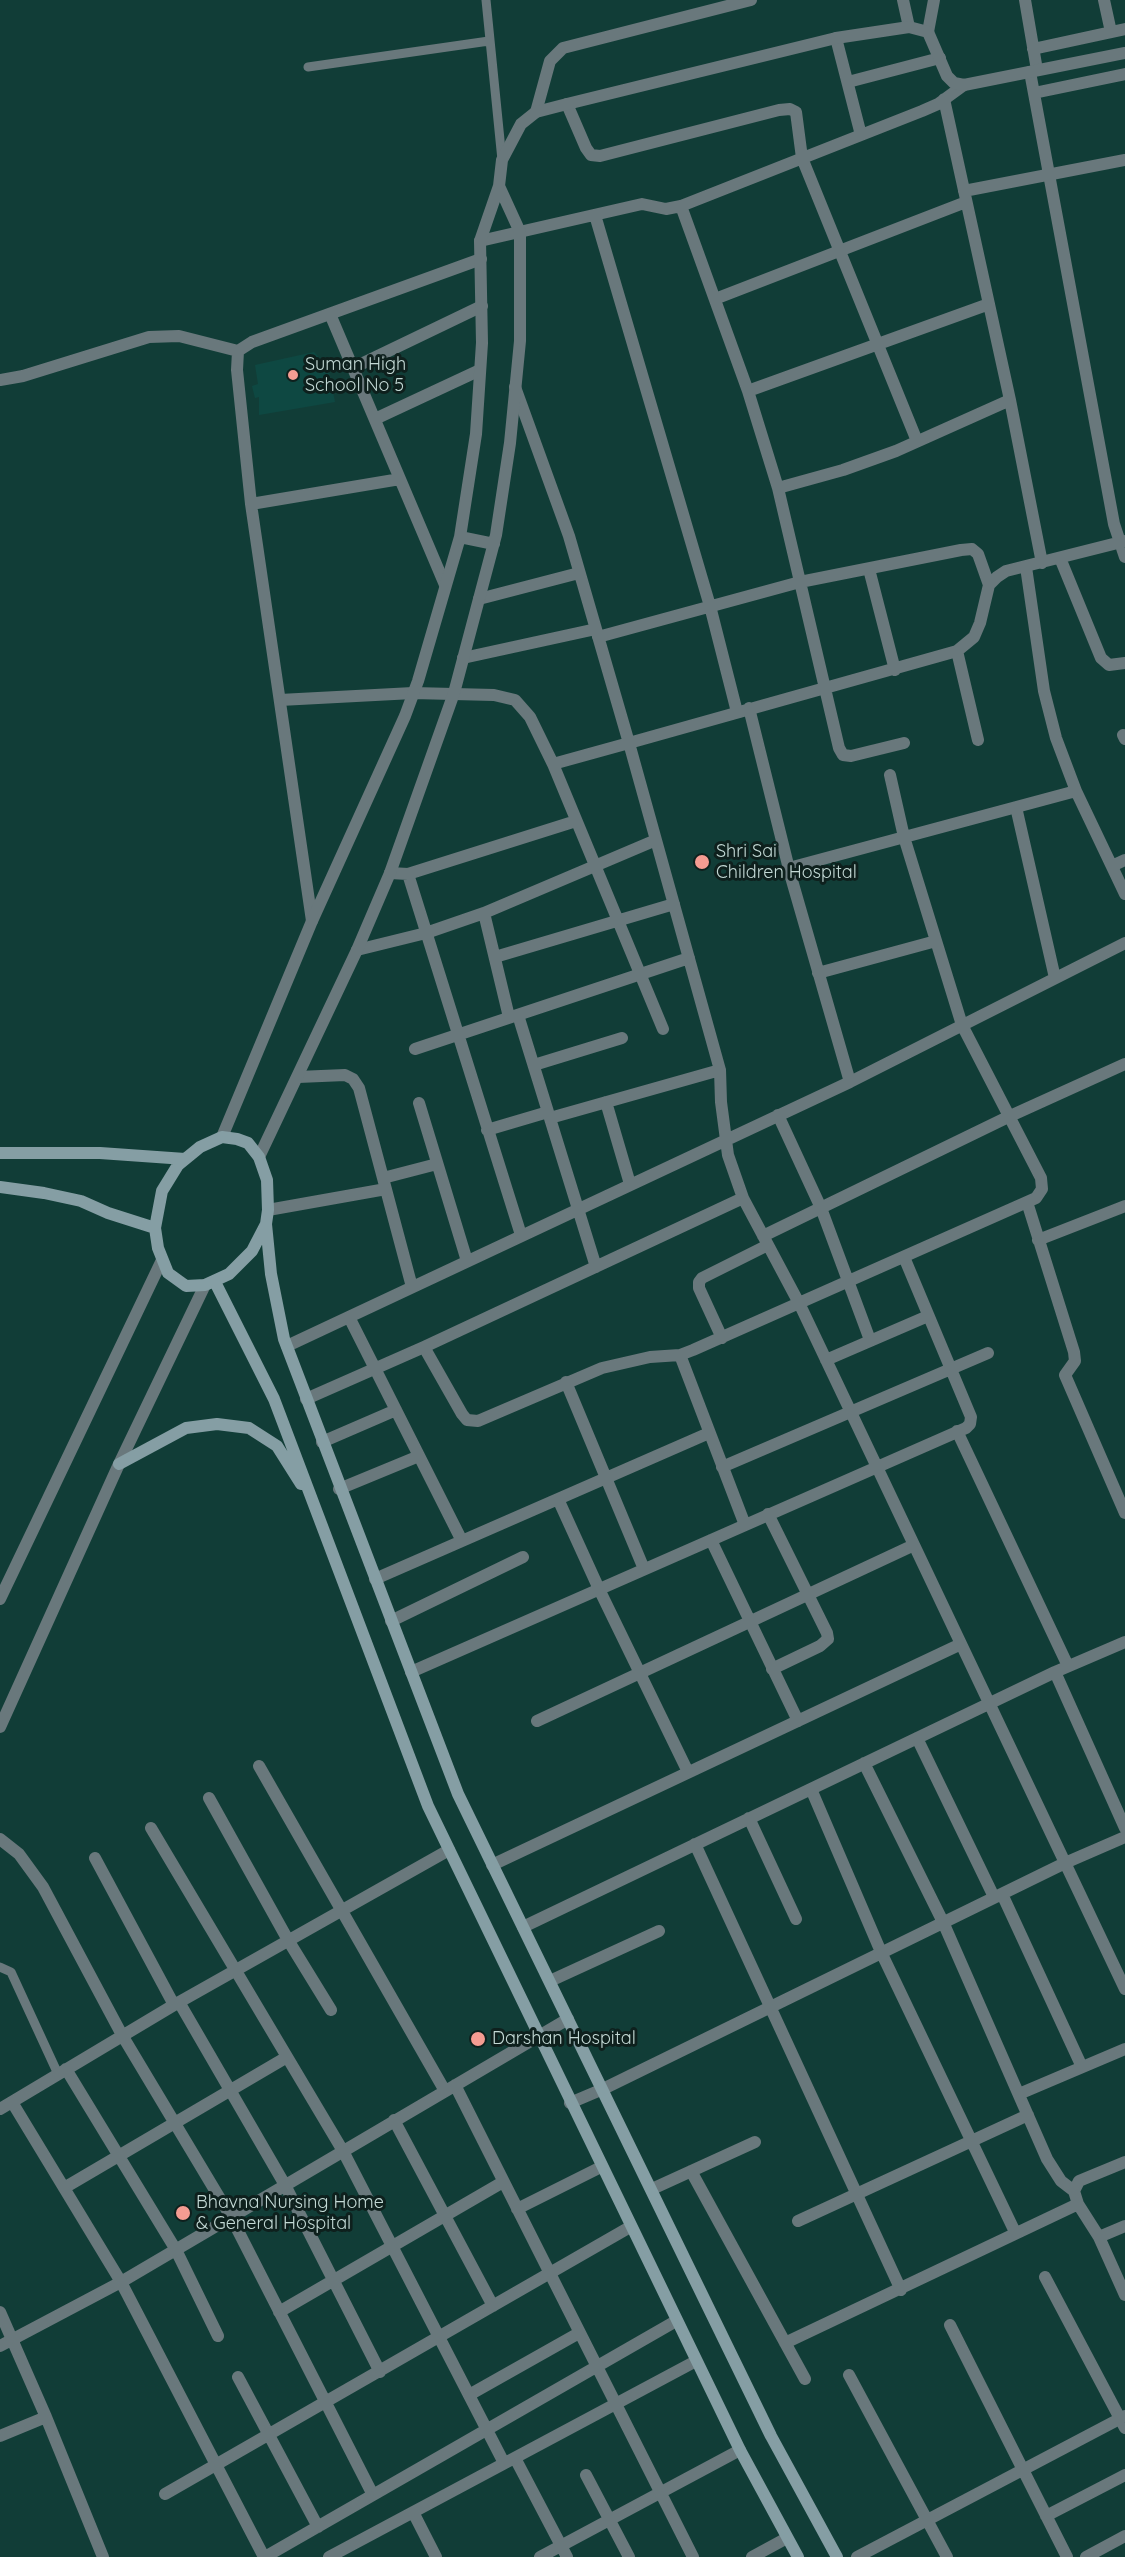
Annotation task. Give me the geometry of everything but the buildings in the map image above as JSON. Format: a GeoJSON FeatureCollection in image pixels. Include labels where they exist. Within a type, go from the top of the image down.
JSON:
{"type":"FeatureCollection","features":[{"type":"Feature","properties":{"kind":"main road"},"geometry":{"type":"LineString","coordinates":[[266,1224],[252,1251],[229,1274],[210,1284],[186,1286],[176,1281],[168,1273],[162,1260],[155,1228],[162,1191],[178,1165],[200,1147],[222,1137],[237,1138],[248,1143],[259,1157],[267,1180],[266,1224],[271,1274],[287,1346],[339,1489],[458,1794],[771,2436],[837,2557]]}},
{"type":"Feature","properties":{"kind":"main road"},"geometry":{"type":"LineString","coordinates":[[0,1152],[100,1153],[185,1159]]}},
{"type":"Feature","properties":{"kind":"main road"},"geometry":{"type":"LineString","coordinates":[[0,1187],[44,1192],[81,1201],[108,1213],[155,1228]]}},
{"type":"Feature","properties":{"kind":"main road"},"geometry":{"type":"LineString","coordinates":[[210,1284],[274,1399],[428,1806],[676,2321],[740,2450],[798,2557]]}},
{"type":"Feature","properties":{"kind":"main road"},"geometry":{"type":"LineString","coordinates":[[119,1464],[186,1428],[217,1424],[249,1428],[277,1446],[316,1508]]}},
{"type":"Feature","properties":{"kind":"street"},"geometry":{"type":"LineString","coordinates":[[536,112],[550,61],[563,48],[751,0]]}},
{"type":"Feature","properties":{"kind":"street"},"geometry":{"type":"LineString","coordinates":[[903,0],[909,27]]}},
{"type":"Feature","properties":{"kind":"street"},"geometry":{"type":"LineString","coordinates":[[934,0],[928,32],[947,76],[954,83],[964,85],[1125,53]]}},
{"type":"Feature","properties":{"kind":"street"},"geometry":{"type":"LineString","coordinates":[[1025,0],[1034,49],[1034,93],[1114,524],[1122,541],[1125,557]]}},
{"type":"Feature","properties":{"kind":"street"},"geometry":{"type":"LineString","coordinates":[[1104,0],[1111,32]]}},
{"type":"Feature","properties":{"kind":"street"},"geometry":{"type":"LineString","coordinates":[[222,1137],[312,921],[413,693],[446,585],[460,537],[476,434],[482,306],[480,241],[499,186],[502,160],[521,124],[536,112],[836,38],[909,27],[928,32]]}},
{"type":"Feature","properties":{"kind":"street"},"geometry":{"type":"LineString","coordinates":[[1034,49],[1125,29]]}},
{"type":"Feature","properties":{"kind":"street"},"geometry":{"type":"LineString","coordinates":[[836,38],[861,135]]}},
{"type":"Feature","properties":{"kind":"street"},"geometry":{"type":"LineString","coordinates":[[848,82],[940,58]]}},
{"type":"Feature","properties":{"kind":"street"},"geometry":{"type":"LineString","coordinates":[[1034,93],[1125,74]]}},
{"type":"Feature","properties":{"kind":"street"},"geometry":{"type":"LineString","coordinates":[[480,241],[642,204],[666,209],[681,206],[922,111],[964,85]]}},
{"type":"Feature","properties":{"kind":"street"},"geometry":{"type":"LineString","coordinates":[[944,99],[1010,400],[1042,563]]}},
{"type":"Feature","properties":{"kind":"street"},"geometry":{"type":"LineString","coordinates":[[567,104],[586,148],[591,155],[600,156],[790,109],[796,112],[802,158],[917,441]]}},
{"type":"Feature","properties":{"kind":"street"},"geometry":{"type":"LineString","coordinates":[[715,299],[839,251],[965,196],[1049,174],[1125,160]]}},
{"type":"Feature","properties":{"kind":"street"},"geometry":{"type":"LineString","coordinates":[[259,1157],[357,951],[390,873],[454,693],[494,544],[510,443],[520,341],[520,232],[499,186]]}},
{"type":"Feature","properties":{"kind":"street"},"geometry":{"type":"LineString","coordinates":[[681,206],[748,391],[778,488],[839,748],[843,755],[851,756],[904,743]]}},
{"type":"Feature","properties":{"kind":"street"},"geometry":{"type":"LineString","coordinates":[[595,215],[710,606],[743,710],[850,1082]]}},
{"type":"Feature","properties":{"kind":"street"},"geometry":{"type":"LineString","coordinates":[[0,380],[23,376],[149,337],[179,336],[238,351],[252,342],[481,259]]}},
{"type":"Feature","properties":{"kind":"street"},"geometry":{"type":"LineString","coordinates":[[748,391],[989,304]]}},
{"type":"Feature","properties":{"kind":"street"},"geometry":{"type":"LineString","coordinates":[[353,368],[482,306]]}},
{"type":"Feature","properties":{"kind":"street"},"geometry":{"type":"LineString","coordinates":[[330,314],[446,585]]}},
{"type":"Feature","properties":{"kind":"street"},"geometry":{"type":"LineString","coordinates":[[238,351],[237,370],[251,504],[312,921]]}},
{"type":"Feature","properties":{"kind":"street"},"geometry":{"type":"LineString","coordinates":[[375,419],[480,370]]}},
{"type":"Feature","properties":{"kind":"street"},"geometry":{"type":"LineString","coordinates":[[515,387],[569,536],[629,743],[720,1070],[721,1102],[727,1138],[733,1171],[743,1198],[800,1305],[1125,1989]]}},
{"type":"Feature","properties":{"kind":"street"},"geometry":{"type":"LineString","coordinates":[[778,488],[843,470],[917,441],[1010,400]]}},
{"type":"Feature","properties":{"kind":"street"},"geometry":{"type":"LineString","coordinates":[[251,504],[400,479]]}},
{"type":"Feature","properties":{"kind":"street"},"geometry":{"type":"LineString","coordinates":[[1114,524],[1125,516]]}},
{"type":"Feature","properties":{"kind":"street"},"geometry":{"type":"LineString","coordinates":[[460,537],[494,544]]}},
{"type":"Feature","properties":{"kind":"street"},"geometry":{"type":"LineString","coordinates":[[989,585],[1006,572],[1122,541]]}},
{"type":"Feature","properties":{"kind":"street"},"geometry":{"type":"LineString","coordinates":[[463,658],[597,633],[800,582],[972,549],[982,560],[989,585],[980,623],[974,637],[957,651],[553,764]]}},
{"type":"Feature","properties":{"kind":"street"},"geometry":{"type":"LineString","coordinates":[[1060,558],[1101,658],[1109,665],[1125,663]]}},
{"type":"Feature","properties":{"kind":"street"},"geometry":{"type":"LineString","coordinates":[[1026,567],[1044,691],[1056,738],[1076,791],[1125,894]]}},
{"type":"Feature","properties":{"kind":"street"},"geometry":{"type":"LineString","coordinates":[[869,569],[895,670]]}},
{"type":"Feature","properties":{"kind":"street"},"geometry":{"type":"LineString","coordinates":[[479,599],[579,573]]}},
{"type":"Feature","properties":{"kind":"street"},"geometry":{"type":"LineString","coordinates":[[957,651],[978,740]]}},
{"type":"Feature","properties":{"kind":"street"},"geometry":{"type":"LineString","coordinates":[[280,700],[413,693],[494,695],[515,700],[530,717],[553,764],[663,1029]]}},
{"type":"Feature","properties":{"kind":"street"},"geometry":{"type":"LineString","coordinates":[[424,1347],[462,1414],[472,1422],[567,1382],[627,1361],[680,1354],[722,1338],[1036,1198],[1042,1189],[1041,1178],[962,1025],[904,837],[890,775]]}},
{"type":"Feature","properties":{"kind":"street"},"geometry":{"type":"LineString","coordinates":[[789,868],[1076,791]]}},
{"type":"Feature","properties":{"kind":"street"},"geometry":{"type":"LineString","coordinates":[[1016,807],[1055,978]]}},
{"type":"Feature","properties":{"kind":"street"},"geometry":{"type":"LineString","coordinates":[[390,873],[408,874],[576,821]]}},
{"type":"Feature","properties":{"kind":"street"},"geometry":{"type":"LineString","coordinates":[[357,951],[426,933],[484,913],[656,840]]}},
{"type":"Feature","properties":{"kind":"street"},"geometry":{"type":"LineString","coordinates":[[1112,866],[1125,860]]}},
{"type":"Feature","properties":{"kind":"street"},"geometry":{"type":"LineString","coordinates":[[408,874],[521,1235]]}},
{"type":"Feature","properties":{"kind":"street"},"geometry":{"type":"LineString","coordinates":[[495,957],[674,904]]}},
{"type":"Feature","properties":{"kind":"street"},"geometry":{"type":"LineString","coordinates":[[484,913],[495,957],[514,1016],[534,1065],[596,1267]]}},
{"type":"Feature","properties":{"kind":"street"},"geometry":{"type":"LineString","coordinates":[[818,973],[936,941]]}},
{"type":"Feature","properties":{"kind":"street"},"geometry":{"type":"LineString","coordinates":[[287,1346],[850,1082],[1125,943]]}},
{"type":"Feature","properties":{"kind":"street"},"geometry":{"type":"LineString","coordinates":[[415,1049],[689,958]]}},
{"type":"Feature","properties":{"kind":"street"},"geometry":{"type":"LineString","coordinates":[[534,1065],[622,1038]]}},
{"type":"Feature","properties":{"kind":"street"},"geometry":{"type":"LineString","coordinates":[[722,1338],[699,1288],[702,1278],[821,1208],[1008,1117],[1125,1064]]}},
{"type":"Feature","properties":{"kind":"street"},"geometry":{"type":"LineString","coordinates":[[488,1130],[606,1102],[720,1070]]}},
{"type":"Feature","properties":{"kind":"street"},"geometry":{"type":"LineString","coordinates":[[298,1077],[345,1075],[353,1079],[359,1088],[412,1287]]}},
{"type":"Feature","properties":{"kind":"street"},"geometry":{"type":"LineString","coordinates":[[606,1102],[630,1184]]}},
{"type":"Feature","properties":{"kind":"street"},"geometry":{"type":"LineString","coordinates":[[419,1103],[467,1261]]}},
{"type":"Feature","properties":{"kind":"street"},"geometry":{"type":"LineString","coordinates":[[778,1115],[821,1208],[870,1340]]}},
{"type":"Feature","properties":{"kind":"street"},"geometry":{"type":"LineString","coordinates":[[268,1210],[384,1183],[437,1164]]}},
{"type":"Feature","properties":{"kind":"street"},"geometry":{"type":"LineString","coordinates":[[306,1399],[424,1347],[743,1198]]}},
{"type":"Feature","properties":{"kind":"street"},"geometry":{"type":"LineString","coordinates":[[1027,1202],[1074,1352],[1075,1361],[1065,1375],[1125,1513]]}},
{"type":"Feature","properties":{"kind":"street"},"geometry":{"type":"LineString","coordinates":[[1038,1240],[1125,1206]]}},
{"type":"Feature","properties":{"kind":"street"},"geometry":{"type":"LineString","coordinates":[[411,1672],[970,1424],[971,1417],[904,1257]]}},
{"type":"Feature","properties":{"kind":"street"},"geometry":{"type":"LineString","coordinates":[[0,1599],[162,1260]]}},
{"type":"Feature","properties":{"kind":"street"},"geometry":{"type":"LineString","coordinates":[[0,1727],[119,1464],[210,1284]]}},
{"type":"Feature","properties":{"kind":"street"},"geometry":{"type":"LineString","coordinates":[[826,1360],[928,1316]]}},
{"type":"Feature","properties":{"kind":"street"},"geometry":{"type":"LineString","coordinates":[[349,1317],[462,1541]]}},
{"type":"Feature","properties":{"kind":"street"},"geometry":{"type":"LineString","coordinates":[[722,1467],[988,1353]]}},
{"type":"Feature","properties":{"kind":"street"},"geometry":{"type":"LineString","coordinates":[[680,1354],[745,1525]]}},
{"type":"Feature","properties":{"kind":"street"},"geometry":{"type":"LineString","coordinates":[[567,1382],[644,1569]]}},
{"type":"Feature","properties":{"kind":"street"},"geometry":{"type":"LineString","coordinates":[[322,1442],[396,1410]]}},
{"type":"Feature","properties":{"kind":"street"},"geometry":{"type":"LineString","coordinates":[[957,1431],[1068,1666]]}},
{"type":"Feature","properties":{"kind":"street"},"geometry":{"type":"LineString","coordinates":[[375,1579],[709,1433]]}},
{"type":"Feature","properties":{"kind":"street"},"geometry":{"type":"LineString","coordinates":[[339,1489],[419,1456]]}},
{"type":"Feature","properties":{"kind":"street"},"geometry":{"type":"LineString","coordinates":[[558,1499],[598,1589],[688,1773]]}},
{"type":"Feature","properties":{"kind":"street"},"geometry":{"type":"LineString","coordinates":[[768,1514],[828,1638],[820,1646],[772,1669]]}},
{"type":"Feature","properties":{"kind":"street"},"geometry":{"type":"LineString","coordinates":[[711,1540],[798,1721]]}},
{"type":"Feature","properties":{"kind":"street"},"geometry":{"type":"LineString","coordinates":[[537,1721],[914,1545]]}},
{"type":"Feature","properties":{"kind":"street"},"geometry":{"type":"LineString","coordinates":[[391,1621],[523,1557]]}},
{"type":"Feature","properties":{"kind":"street"},"geometry":{"type":"LineString","coordinates":[[523,1927],[989,1703],[1125,1642]]}},
{"type":"Feature","properties":{"kind":"street"},"geometry":{"type":"LineString","coordinates":[[492,1864],[962,1644]]}},
{"type":"Feature","properties":{"kind":"street"},"geometry":{"type":"LineString","coordinates":[[1055,1672],[1125,1828]]}},
{"type":"Feature","properties":{"kind":"street"},"geometry":{"type":"LineString","coordinates":[[917,1738],[998,1895],[1082,2067]]}},
{"type":"Feature","properties":{"kind":"street"},"geometry":{"type":"LineString","coordinates":[[864,1763],[943,1922],[1052,2170],[1074,2191],[1078,2204],[1099,2238],[1125,2295]]}},
{"type":"Feature","properties":{"kind":"street"},"geometry":{"type":"LineString","coordinates":[[259,1766],[342,1910],[450,2088],[503,2182],[693,2557]]}},
{"type":"Feature","properties":{"kind":"street"},"geometry":{"type":"LineString","coordinates":[[811,1789],[882,1952],[1015,2232]]}},
{"type":"Feature","properties":{"kind":"street"},"geometry":{"type":"LineString","coordinates":[[209,1798],[288,1940],[331,2010]]}},
{"type":"Feature","properties":{"kind":"street"},"geometry":{"type":"LineString","coordinates":[[749,1818],[796,1919]]}},
{"type":"Feature","properties":{"kind":"street"},"geometry":{"type":"LineString","coordinates":[[151,1828],[343,2151],[487,2430],[509,2461],[564,2551]]}},
{"type":"Feature","properties":{"kind":"street"},"geometry":{"type":"LineString","coordinates":[[570,2103],[603,2089],[998,1895],[1125,1837]]}},
{"type":"Feature","properties":{"kind":"street"},"geometry":{"type":"LineString","coordinates":[[0,1839],[19,1854],[43,1887],[122,2035],[231,2217],[373,2495]]}},
{"type":"Feature","properties":{"kind":"street"},"geometry":{"type":"LineString","coordinates":[[695,1844],[901,2290]]}},
{"type":"Feature","properties":{"kind":"street"},"geometry":{"type":"LineString","coordinates":[[0,2109],[177,2003],[449,1850]]}},
{"type":"Feature","properties":{"kind":"street"},"geometry":{"type":"LineString","coordinates":[[95,1858],[285,2186],[380,2372]]}},
{"type":"Feature","properties":{"kind":"street"},"geometry":{"type":"LineString","coordinates":[[550,1981],[659,1931]]}},
{"type":"Feature","properties":{"kind":"street"},"geometry":{"type":"LineString","coordinates":[[0,2346],[121,2282],[568,2019]]}},
{"type":"Feature","properties":{"kind":"street"},"geometry":{"type":"LineString","coordinates":[[1019,2094],[1125,2049]]}},
{"type":"Feature","properties":{"kind":"street"},"geometry":{"type":"LineString","coordinates":[[64,2188],[287,2057]]}},
{"type":"Feature","properties":{"kind":"street"},"geometry":{"type":"LineString","coordinates":[[62,2071],[119,2155],[176,2250],[218,2336]]}},
{"type":"Feature","properties":{"kind":"street"},"geometry":{"type":"LineString","coordinates":[[12,2102],[121,2282],[265,2557],[676,2321]]}},
{"type":"Feature","properties":{"kind":"street"},"geometry":{"type":"LineString","coordinates":[[798,2221],[1028,2115]]}},
{"type":"Feature","properties":{"kind":"street"},"geometry":{"type":"LineString","coordinates":[[394,2121],[493,2306]]}},
{"type":"Feature","properties":{"kind":"street"},"geometry":{"type":"LineString","coordinates":[[652,2189],[756,2142]]}},
{"type":"Feature","properties":{"kind":"street"},"geometry":{"type":"LineString","coordinates":[[1074,2191],[1078,2181],[1125,2162]]}},
{"type":"Feature","properties":{"kind":"street"},"geometry":{"type":"LineString","coordinates":[[517,2209],[601,2167]]}},
{"type":"Feature","properties":{"kind":"street"},"geometry":{"type":"LineString","coordinates":[[691,2171],[805,2379]]}},
{"type":"Feature","properties":{"kind":"street"},"geometry":{"type":"LineString","coordinates":[[279,2312],[503,2182]]}},
{"type":"Feature","properties":{"kind":"street"},"geometry":{"type":"LineString","coordinates":[[785,2343],[901,2290],[1015,2232],[1078,2204]]}},
{"type":"Feature","properties":{"kind":"street"},"geometry":{"type":"LineString","coordinates":[[1099,2238],[1125,2226]]}},
{"type":"Feature","properties":{"kind":"street"},"geometry":{"type":"LineString","coordinates":[[165,2494],[270,2436],[630,2227]]}},
{"type":"Feature","properties":{"kind":"street"},"geometry":{"type":"LineString","coordinates":[[856,2557],[1022,2470],[1123,2421],[1045,2277]]}},
{"type":"Feature","properties":{"kind":"street"},"geometry":{"type":"LineString","coordinates":[[0,2312],[103,2557]]}},
{"type":"Feature","properties":{"kind":"street"},"geometry":{"type":"LineString","coordinates":[[950,2325],[1067,2557]]}},
{"type":"Feature","properties":{"kind":"street"},"geometry":{"type":"LineString","coordinates":[[469,2395],[579,2333]]}},
{"type":"Feature","properties":{"kind":"street"},"geometry":{"type":"LineString","coordinates":[[329,2557],[351,2552],[413,2512],[696,2361]]}},
{"type":"Feature","properties":{"kind":"street"},"geometry":{"type":"LineString","coordinates":[[849,2375],[947,2557]]}},
{"type":"Feature","properties":{"kind":"street"},"geometry":{"type":"LineString","coordinates":[[238,2377],[318,2527]]}},
{"type":"Feature","properties":{"kind":"street"},"geometry":{"type":"LineString","coordinates":[[0,2436],[46,2417]]}},
{"type":"Feature","properties":{"kind":"street"},"geometry":{"type":"LineString","coordinates":[[540,2557],[564,2551],[609,2520],[740,2450]]}},
{"type":"Feature","properties":{"kind":"street"},"geometry":{"type":"LineString","coordinates":[[586,2475],[629,2557]]}},
{"type":"Feature","properties":{"kind":"street"},"geometry":{"type":"LineString","coordinates":[[1046,2516],[1125,2475]]}},
{"type":"Feature","properties":{"kind":"street"},"geometry":{"type":"LineString","coordinates":[[413,2512],[436,2557]]}},
{"type":"Feature","properties":{"kind":"street"},"geometry":{"type":"LineString","coordinates":[[1086,2557],[1125,2536]]}},
{"type":"Feature","properties":{"kind":"street"},"geometry":{"type":"LineString","coordinates":[[752,2557],[787,2538]]}},
{"type":"Feature","properties":{"kind":"lane"},"geometry":{"type":"LineString","coordinates":[[486,0],[502,160]]}},
{"type":"Feature","properties":{"kind":"lane"},"geometry":{"type":"LineString","coordinates":[[308,67],[489,41]]}},
{"type":"Feature","properties":{"kind":"lane"},"geometry":{"type":"LineString","coordinates":[[0,1967],[11,1972],[62,2071]]}},
{"type":"Feature","properties":{"kind":"shaded area","name":"Suman High School No 5"},"geometry":{"type":"Polygon","coordinates":[[[314,352],[328,367],[335,402],[259,415],[259,397],[255,398],[252,386],[258,384],[255,365],[314,352]]]}},
{"type":"Feature","properties":{"kind":"place","name":"Suman High School No 5"},"geometry":{"type":"Point","coordinates":[293,375]}},
{"type":"Feature","properties":{"kind":"place","name":"Shri Sai Children Hospital"},"geometry":{"type":"Point","coordinates":[702,862]}},
{"type":"Feature","properties":{"kind":"place","name":"Darshan Hospital"},"geometry":{"type":"Point","coordinates":[478,2039]}},
{"type":"Feature","properties":{"kind":"place","name":"Bhavna Nursing Home & General Hospital"},"geometry":{"type":"Point","coordinates":[183,2213]}}]}
